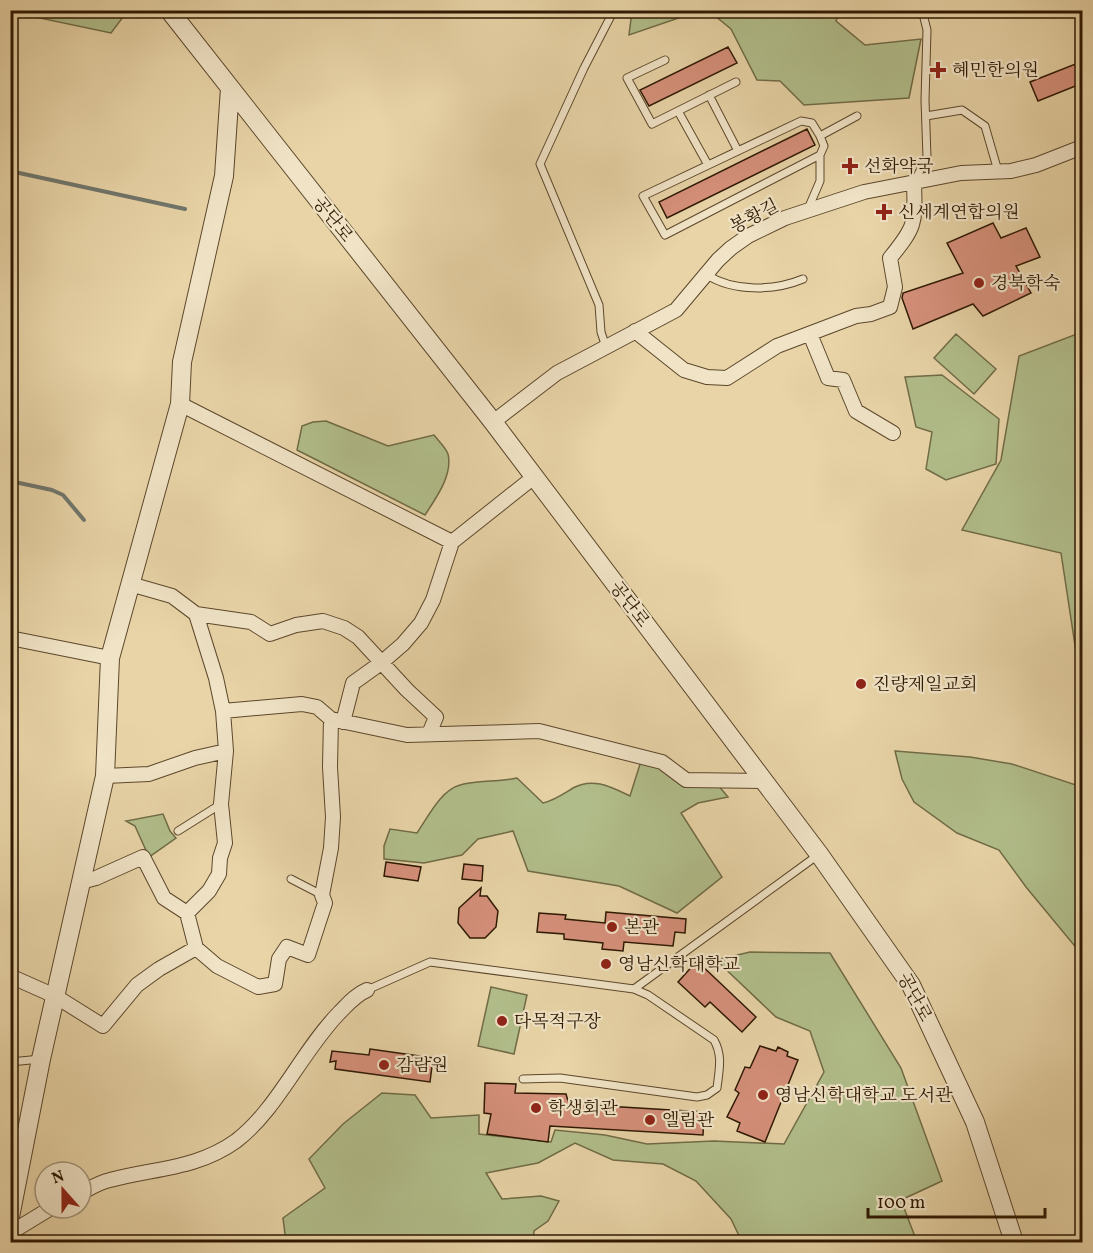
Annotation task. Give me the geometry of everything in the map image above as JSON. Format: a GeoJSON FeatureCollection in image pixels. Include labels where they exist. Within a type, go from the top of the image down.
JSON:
{"type":"FeatureCollection","features":[{"type":"Feature","properties":{"kind":"street","name":"공단로"},"geometry":{"type":"LineString","coordinates":[[169,10],[493,422],[819,854],[911,985],[975,1122],[1014,1242]]}},
{"type":"Feature","properties":{"kind":"street"},"geometry":{"type":"LineString","coordinates":[[10,1217],[41,1059],[105,776],[110,658],[180,404],[182,362],[224,176],[230,88]]}},
{"type":"Feature","properties":{"kind":"street","name":"봉황길"},"geometry":{"type":"LineString","coordinates":[[493,422],[557,372],[676,309],[718,260],[748,236],[808,209],[864,192],[961,174],[1011,171],[1036,165],[1083,147]]}},
{"type":"Feature","properties":{"kind":"street"},"geometry":{"type":"LineString","coordinates":[[635,331],[684,370],[706,377],[727,378],[777,346],[856,316],[871,314],[890,307],[895,287],[890,258],[909,234],[915,219],[914,182]]}},
{"type":"Feature","properties":{"kind":"street"},"geometry":{"type":"LineString","coordinates":[[810,334],[828,378],[843,381],[856,411],[893,433]]}},
{"type":"Feature","properties":{"kind":"street"},"geometry":{"type":"LineString","coordinates":[[180,404],[452,542]]}},
{"type":"Feature","properties":{"kind":"street"},"geometry":{"type":"LineString","coordinates":[[81,882],[96,878],[143,857],[164,898],[187,913],[196,948],[217,966],[258,987],[275,984],[279,959],[287,947],[308,955],[325,903],[322,895],[331,848],[333,817],[330,767],[337,721],[353,683],[403,644],[421,622],[433,600],[452,542],[534,477]]}},
{"type":"Feature","properties":{"kind":"street"},"geometry":{"type":"LineString","coordinates":[[130,584],[172,596],[196,614],[251,622],[270,634],[296,625],[323,621],[344,628],[358,637],[436,717],[429,734]]}},
{"type":"Feature","properties":{"kind":"street"},"geometry":{"type":"LineString","coordinates":[[187,913],[209,891],[219,874],[220,858],[225,843],[221,804],[226,751],[223,711],[216,678],[196,614]]}},
{"type":"Feature","properties":{"kind":"street"},"geometry":{"type":"LineString","coordinates":[[10,638],[110,658]]}},
{"type":"Feature","properties":{"kind":"street"},"geometry":{"type":"LineString","coordinates":[[223,711],[302,704],[317,707],[337,721],[407,735],[539,731],[662,762],[686,780],[764,781]]}},
{"type":"Feature","properties":{"kind":"street"},"geometry":{"type":"LineString","coordinates":[[105,776],[149,774],[195,758],[226,751]]}},
{"type":"Feature","properties":{"kind":"street"},"geometry":{"type":"LineString","coordinates":[[10,976],[55,996],[103,1026],[137,985],[159,969],[196,948]]}},
{"type":"Feature","properties":{"kind":"street"},"geometry":{"type":"LineString","coordinates":[[93,1187],[108,1180],[183,1166],[215,1154],[237,1140],[264,1113],[325,1027],[356,995],[367,990]]}},
{"type":"Feature","properties":{"kind":"street"},"geometry":{"type":"LineString","coordinates":[[10,1233],[33,1219]]}},
{"type":"Feature","properties":{"kind":"lane"},"geometry":{"type":"LineString","coordinates":[[606,346],[601,332],[599,305],[540,164],[584,68],[614,10]]}},
{"type":"Feature","properties":{"kind":"lane"},"geometry":{"type":"LineString","coordinates":[[914,182],[927,157],[927,30],[922,10]]}},
{"type":"Feature","properties":{"kind":"lane"},"geometry":{"type":"LineString","coordinates":[[665,60],[627,78],[652,124],[736,82]]}},
{"type":"Feature","properties":{"kind":"lane"},"geometry":{"type":"LineString","coordinates":[[709,95],[738,151]]}},
{"type":"Feature","properties":{"kind":"lane"},"geometry":{"type":"LineString","coordinates":[[926,116],[962,110],[985,126],[998,171]]}},
{"type":"Feature","properties":{"kind":"lane"},"geometry":{"type":"LineString","coordinates":[[678,111],[708,165]]}},
{"type":"Feature","properties":{"kind":"lane"},"geometry":{"type":"LineString","coordinates":[[820,136],[857,116]]}},
{"type":"Feature","properties":{"kind":"lane"},"geometry":{"type":"LineString","coordinates":[[808,209],[820,181],[820,155],[824,146],[812,123],[801,121],[643,196],[665,235],[820,155]]}},
{"type":"Feature","properties":{"kind":"lane"},"geometry":{"type":"LineString","coordinates":[[707,275],[716,281],[747,288],[787,286],[803,279]]}},
{"type":"Feature","properties":{"kind":"lane"},"geometry":{"type":"LineString","coordinates":[[178,831],[221,804]]}},
{"type":"Feature","properties":{"kind":"lane"},"geometry":{"type":"LineString","coordinates":[[634,989],[819,854]]}},
{"type":"Feature","properties":{"kind":"lane"},"geometry":{"type":"LineString","coordinates":[[291,879],[322,895]]}},
{"type":"Feature","properties":{"kind":"lane"},"geometry":{"type":"LineString","coordinates":[[367,990],[430,962],[634,989],[648,995],[714,1040],[719,1049],[721,1062],[717,1088],[707,1095],[697,1097],[560,1078],[523,1079]]}},
{"type":"Feature","properties":{"kind":"lane"},"geometry":{"type":"LineString","coordinates":[[10,1062],[41,1059]]}},
{"type":"Feature","properties":{"kind":"green space"},"geometry":{"type":"Polygon","coordinates":[[[11,10],[123,10],[126,13],[111,33],[11,12],[11,10]]]}},
{"type":"Feature","properties":{"kind":"green space"},"geometry":{"type":"Polygon","coordinates":[[[632,10],[699,11],[629,35],[632,10]]]}},
{"type":"Feature","properties":{"kind":"green space"},"geometry":{"type":"Polygon","coordinates":[[[709,11],[840,11],[836,21],[865,45],[921,39],[909,98],[804,105],[780,81],[757,80],[731,29],[709,11]]]}},
{"type":"Feature","properties":{"kind":"green space"},"geometry":{"type":"Polygon","coordinates":[[[1082,332],[1082,668],[1078,665],[1061,553],[962,530],[1001,460],[1019,356],[1082,332]]]}},
{"type":"Feature","properties":{"kind":"green space"},"geometry":{"type":"Polygon","coordinates":[[[956,334],[996,369],[974,394],[934,358],[956,334]]]}},
{"type":"Feature","properties":{"kind":"green space"},"geometry":{"type":"Polygon","coordinates":[[[942,375],[999,419],[996,464],[946,480],[926,469],[932,432],[916,427],[905,377],[942,375]]]}},
{"type":"Feature","properties":{"kind":"green space"},"geometry":{"type":"Polygon","coordinates":[[[326,421],[388,446],[434,435],[448,454],[449,462],[443,486],[425,515],[297,450],[302,426],[326,421]]]}},
{"type":"Feature","properties":{"kind":"green space"},"geometry":{"type":"Polygon","coordinates":[[[895,751],[970,757],[1012,764],[1082,787],[1082,946],[1078,950],[999,850],[957,833],[914,802],[902,779],[895,751]]]}},
{"type":"Feature","properties":{"kind":"green space"},"geometry":{"type":"Polygon","coordinates":[[[641,761],[717,784],[728,797],[698,803],[681,813],[722,877],[677,913],[619,886],[528,871],[513,831],[478,839],[462,855],[424,863],[384,859],[384,846],[390,829],[417,833],[441,798],[460,785],[517,778],[543,803],[588,783],[602,784],[630,796],[641,761]]]}},
{"type":"Feature","properties":{"kind":"green space"},"geometry":{"type":"Polygon","coordinates":[[[163,814],[170,831],[176,838],[149,857],[135,826],[126,821],[163,814]]]}},
{"type":"Feature","properties":{"kind":"green space"},"geometry":{"type":"Polygon","coordinates":[[[750,952],[830,953],[901,1068],[942,1181],[901,1200],[917,1242],[742,1242],[731,1219],[696,1181],[663,1164],[613,1160],[575,1143],[538,1163],[486,1173],[502,1199],[541,1196],[559,1201],[548,1221],[534,1231],[533,1242],[286,1242],[283,1218],[325,1188],[309,1159],[343,1124],[382,1093],[415,1095],[431,1118],[479,1115],[479,1134],[551,1142],[555,1130],[605,1135],[647,1144],[714,1141],[784,1144],[824,1072],[810,1031],[776,1017],[716,960],[750,952]]]}},
{"type":"Feature","properties":{"kind":"green space","name":"다목적구장"},"geometry":{"type":"Polygon","coordinates":[[[491,987],[527,995],[514,1054],[478,1046],[491,987]]]}},
{"type":"Feature","properties":{"kind":"building"},"geometry":{"type":"Polygon","coordinates":[[[728,47],[737,63],[649,106],[640,90],[728,47]]]}},
{"type":"Feature","properties":{"kind":"building"},"geometry":{"type":"Polygon","coordinates":[[[1083,61],[1083,83],[1038,101],[1030,82],[1083,61]]]}},
{"type":"Feature","properties":{"kind":"building"},"geometry":{"type":"Polygon","coordinates":[[[807,129],[815,145],[667,218],[659,202],[807,129]]]}},
{"type":"Feature","properties":{"kind":"building","name":"경북학숙"},"geometry":{"type":"Polygon","coordinates":[[[993,223],[1001,238],[1026,228],[1040,257],[1016,266],[1031,293],[983,316],[973,304],[913,329],[902,298],[903,293],[963,273],[947,243],[993,223]]]}},
{"type":"Feature","properties":{"kind":"building"},"geometry":{"type":"Polygon","coordinates":[[[386,862],[421,867],[418,881],[384,876],[386,862]]]}},
{"type":"Feature","properties":{"kind":"building"},"geometry":{"type":"Polygon","coordinates":[[[464,864],[483,866],[482,881],[462,879],[464,864]]]}},
{"type":"Feature","properties":{"kind":"building"},"geometry":{"type":"Polygon","coordinates":[[[481,888],[480,896],[487,896],[498,911],[496,927],[485,938],[470,938],[458,923],[459,908],[481,888]]]}},
{"type":"Feature","properties":{"kind":"building","name":"본관"},"geometry":{"type":"Polygon","coordinates":[[[606,912],[686,919],[685,933],[675,932],[673,946],[624,942],[623,951],[602,949],[603,943],[564,939],[564,934],[537,932],[539,913],[566,915],[565,919],[605,923],[606,912]]]}},
{"type":"Feature","properties":{"kind":"building"},"geometry":{"type":"Polygon","coordinates":[[[697,961],[756,1017],[742,1032],[710,1002],[705,1007],[678,982],[697,961]]]}},
{"type":"Feature","properties":{"kind":"building"},"geometry":{"type":"Polygon","coordinates":[[[760,1046],[776,1051],[778,1047],[788,1052],[787,1056],[798,1060],[765,1142],[737,1131],[740,1123],[727,1117],[739,1093],[735,1090],[745,1067],[750,1068],[760,1046]]]}},
{"type":"Feature","properties":{"kind":"building","name":"감람원"},"geometry":{"type":"Polygon","coordinates":[[[370,1049],[433,1058],[430,1082],[335,1069],[336,1061],[330,1062],[332,1051],[369,1055],[370,1049]]]}},
{"type":"Feature","properties":{"kind":"building","name":"학생회관"},"geometry":{"type":"Polygon","coordinates":[[[485,1083],[516,1084],[515,1093],[566,1094],[568,1101],[589,1103],[589,1105],[704,1112],[703,1135],[550,1126],[548,1142],[487,1134],[491,1114],[484,1113],[485,1083]]]}},
{"type":"Feature","properties":{"kind":"waterway"},"geometry":{"type":"LineString","coordinates":[[10,171],[185,209]]}},
{"type":"Feature","properties":{"kind":"waterway"},"geometry":{"type":"LineString","coordinates":[[10,481],[52,490],[63,495],[84,520]]}},
{"type":"Feature","properties":{"kind":"place","name":"혜민한의원"},"geometry":{"type":"Point","coordinates":[938,70]}},
{"type":"Feature","properties":{"kind":"place","name":"선화약국"},"geometry":{"type":"Point","coordinates":[850,166]}},
{"type":"Feature","properties":{"kind":"place","name":"신세계연합의원"},"geometry":{"type":"Point","coordinates":[884,212]}},
{"type":"Feature","properties":{"kind":"place","name":"경북학숙"},"geometry":{"type":"Point","coordinates":[979,283]}},
{"type":"Feature","properties":{"kind":"place","name":"진량제일교회"},"geometry":{"type":"Point","coordinates":[861,684]}},
{"type":"Feature","properties":{"kind":"place","name":"본관"},"geometry":{"type":"Point","coordinates":[612,927]}},
{"type":"Feature","properties":{"kind":"place","name":"영남신학대학교"},"geometry":{"type":"Point","coordinates":[606,964]}},
{"type":"Feature","properties":{"kind":"place","name":"다목적구장"},"geometry":{"type":"Point","coordinates":[502,1021]}},
{"type":"Feature","properties":{"kind":"place","name":"감람원"},"geometry":{"type":"Point","coordinates":[384,1065]}},
{"type":"Feature","properties":{"kind":"place","name":"영남신학대학교 도서관"},"geometry":{"type":"Point","coordinates":[763,1095]}},
{"type":"Feature","properties":{"kind":"place","name":"학생회관"},"geometry":{"type":"Point","coordinates":[536,1108]}},
{"type":"Feature","properties":{"kind":"place","name":"엘림관"},"geometry":{"type":"Point","coordinates":[650,1120]}}]}
